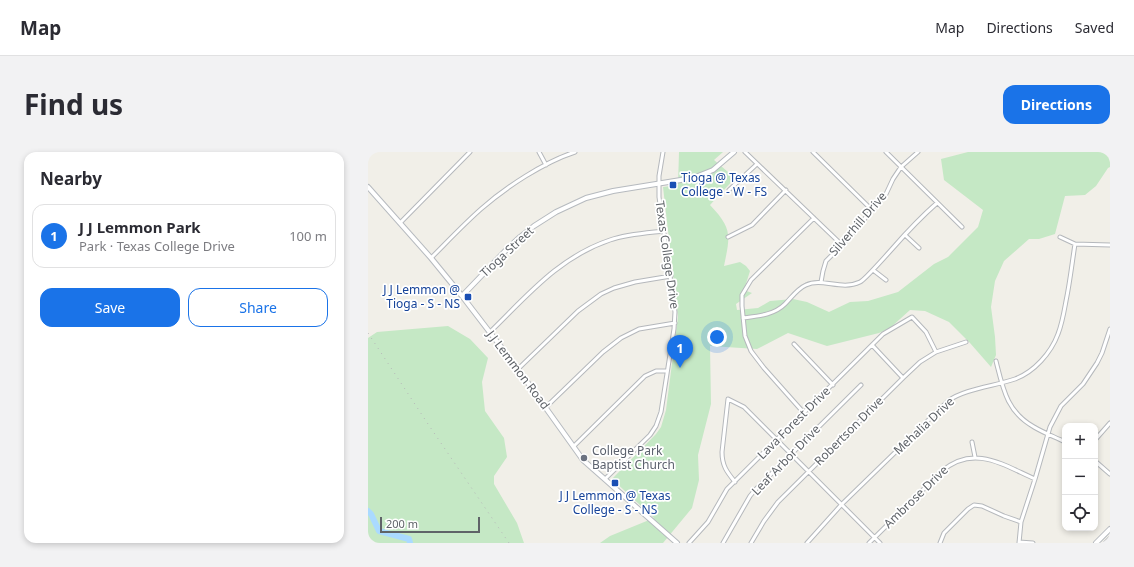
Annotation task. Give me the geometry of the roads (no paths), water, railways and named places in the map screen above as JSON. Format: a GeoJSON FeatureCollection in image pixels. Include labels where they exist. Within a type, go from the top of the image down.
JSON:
{"type":"FeatureCollection","features":[{"type":"Feature","properties":{"kind":"street"},"geometry":{"type":"LineString","coordinates":[[400,223],[470,152]]}},
{"type":"Feature","properties":{"kind":"street"},"geometry":{"type":"LineString","coordinates":[[539,152],[546,165]]}},
{"type":"Feature","properties":{"kind":"street"},"geometry":{"type":"LineString","coordinates":[[431,258],[485,206],[522,179],[557,159],[575,152]]}},
{"type":"Feature","properties":{"kind":"street","name":"Texas College Drive"},"geometry":{"type":"LineString","coordinates":[[605,479],[644,441],[656,426],[661,412],[675,323],[671,276],[659,197],[663,152]]}},
{"type":"Feature","properties":{"kind":"street","name":"Tioga Street"},"geometry":{"type":"LineString","coordinates":[[462,296],[508,248],[534,226],[548,217],[586,198],[603,193],[693,178],[713,170],[734,152]]}},
{"type":"Feature","properties":{"kind":"street"},"geometry":{"type":"LineString","coordinates":[[746,152],[842,245]]}},
{"type":"Feature","properties":{"kind":"street"},"geometry":{"type":"LineString","coordinates":[[812,152],[872,210]]}},
{"type":"Feature","properties":{"kind":"street"},"geometry":{"type":"LineString","coordinates":[[886,152],[962,227]]}},
{"type":"Feature","properties":{"kind":"street","name":"Silverhill Drive"},"geometry":{"type":"LineString","coordinates":[[821,282],[826,261],[842,245],[886,194],[901,167],[918,152]]}},
{"type":"Feature","properties":{"kind":"street"},"geometry":{"type":"LineString","coordinates":[[729,190],[757,164]]}},
{"type":"Feature","properties":{"kind":"street","name":"J J Lemmon Road"},"geometry":{"type":"LineString","coordinates":[[368,187],[431,258],[462,296],[518,369],[583,460],[677,543]]}},
{"type":"Feature","properties":{"kind":"street"},"geometry":{"type":"LineString","coordinates":[[728,237],[752,225],[786,190]]}},
{"type":"Feature","properties":{"kind":"street"},"geometry":{"type":"LineString","coordinates":[[743,318],[771,313],[784,305],[796,292],[806,285],[821,282],[834,285],[847,285],[860,282],[937,202]]}},
{"type":"Feature","properties":{"kind":"street"},"geometry":{"type":"LineString","coordinates":[[804,413],[751,351],[745,336],[742,294],[751,280],[814,218]]}},
{"type":"Feature","properties":{"kind":"street"},"geometry":{"type":"LineString","coordinates":[[490,332],[553,272],[572,258],[613,239],[664,231]]}},
{"type":"Feature","properties":{"kind":"street"},"geometry":{"type":"LineString","coordinates":[[905,235],[919,248]]}},
{"type":"Feature","properties":{"kind":"street"},"geometry":{"type":"LineString","coordinates":[[1060,237],[1075,244],[1110,245]]}},
{"type":"Feature","properties":{"kind":"street","name":"Mehalia Drive"},"geometry":{"type":"LineString","coordinates":[[807,543],[842,504],[948,401],[960,395],[1014,379],[1030,370],[1048,352],[1055,342],[1064,315],[1075,244]]}},
{"type":"Feature","properties":{"kind":"street"},"geometry":{"type":"LineString","coordinates":[[873,270],[886,280]]}},
{"type":"Feature","properties":{"kind":"street"},"geometry":{"type":"LineString","coordinates":[[518,369],[578,311],[601,294],[630,283],[671,276]]}},
{"type":"Feature","properties":{"kind":"street","name":"Lava Forest Drive"},"geometry":{"type":"LineString","coordinates":[[688,543],[708,522],[727,490],[883,334],[912,317],[926,332],[936,352]]}},
{"type":"Feature","properties":{"kind":"street"},"geometry":{"type":"LineString","coordinates":[[546,407],[603,352],[621,338],[639,329],[675,323]]}},
{"type":"Feature","properties":{"kind":"street"},"geometry":{"type":"LineString","coordinates":[[1033,543],[1019,542],[1021,522],[1050,426],[1061,406],[1083,384],[1097,363],[1110,329]]}},
{"type":"Feature","properties":{"kind":"street","name":"Robertson Drive"},"geometry":{"type":"LineString","coordinates":[[751,543],[774,507],[808,471],[920,362],[936,352],[966,342]]}},
{"type":"Feature","properties":{"kind":"street"},"geometry":{"type":"LineString","coordinates":[[794,344],[832,385]]}},
{"type":"Feature","properties":{"kind":"street"},"geometry":{"type":"LineString","coordinates":[[872,345],[903,378]]}},
{"type":"Feature","properties":{"kind":"street"},"geometry":{"type":"LineString","coordinates":[[996,362],[1006,398],[1019,417],[1034,427],[1062,440]]}},
{"type":"Feature","properties":{"kind":"street"},"geometry":{"type":"LineString","coordinates":[[574,446],[645,376],[656,371],[667,372]]}},
{"type":"Feature","properties":{"kind":"street","name":"Leaf Arbor Drive"},"geometry":{"type":"LineString","coordinates":[[723,543],[750,496],[861,385]]}},
{"type":"Feature","properties":{"kind":"street"},"geometry":{"type":"LineString","coordinates":[[735,482],[725,469],[722,461],[728,399],[744,407],[880,543]]}},
{"type":"Feature","properties":{"kind":"street"},"geometry":{"type":"LineString","coordinates":[[1098,437],[1110,423]]}},
{"type":"Feature","properties":{"kind":"street"},"geometry":{"type":"LineString","coordinates":[[972,442],[975,457]]}},
{"type":"Feature","properties":{"kind":"street","name":"Ambrose Drive"},"geometry":{"type":"LineString","coordinates":[[869,543],[948,466],[962,460],[975,457],[987,458],[1035,478]]}},
{"type":"Feature","properties":{"kind":"street"},"geometry":{"type":"LineString","coordinates":[[1098,464],[1110,474]]}},
{"type":"Feature","properties":{"kind":"street"},"geometry":{"type":"LineString","coordinates":[[940,543],[944,533],[974,505],[982,506],[1021,522]]}},
{"type":"Feature","properties":{"kind":"street"},"geometry":{"type":"LineString","coordinates":[[1096,543],[1110,529]]}},
{"type":"Feature","properties":{"kind":"street"},"geometry":{"type":"LineString","coordinates":[[1106,543],[1110,539]]}},
{"type":"Feature","properties":{"kind":"waterway"},"geometry":{"type":"LineString","coordinates":[[368,511],[379,531],[409,539],[410,543]]}},
{"type":"Feature","properties":{"kind":"railway"},"geometry":{"type":"LineString","coordinates":[[368,333],[509,543]]}},
{"type":"Feature","properties":{"kind":"place","name":"Tioga @ Texas College - W - FS"},"geometry":{"type":"Point","coordinates":[673,185]}},
{"type":"Feature","properties":{"kind":"place","name":"J J Lemmon @ Tioga - S - NS"},"geometry":{"type":"Point","coordinates":[468,297]}},
{"type":"Feature","properties":{"kind":"place","name":"J J Lemmon Park"},"geometry":{"type":"Point","coordinates":[680,368]}},
{"type":"Feature","properties":{"kind":"place","name":"College Park Baptist Church"},"geometry":{"type":"Point","coordinates":[584,458]}},
{"type":"Feature","properties":{"kind":"place","name":"J J Lemmon @ Texas College - S - NS"},"geometry":{"type":"Point","coordinates":[615,483]}}]}
